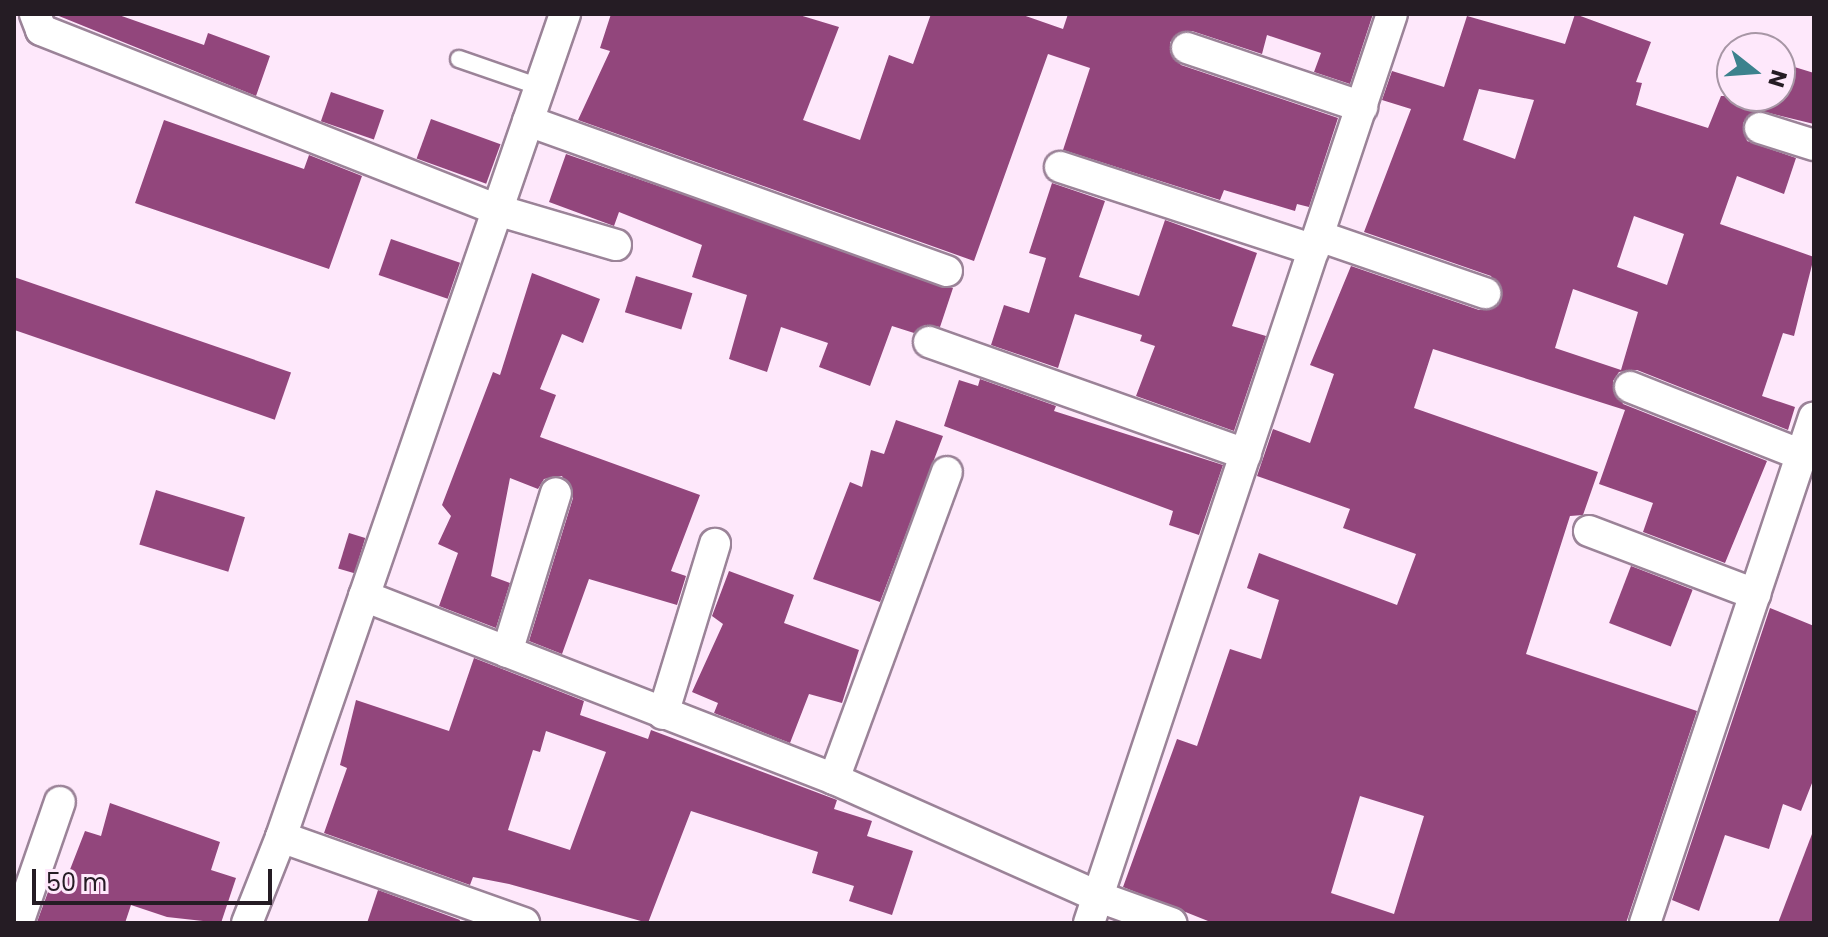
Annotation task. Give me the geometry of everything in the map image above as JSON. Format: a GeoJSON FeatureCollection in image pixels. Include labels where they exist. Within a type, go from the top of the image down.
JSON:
{"type":"FeatureCollection","features":[{"type":"Feature","properties":{"kind":"street"},"geometry":{"type":"LineString","coordinates":[[35,14],[41,30],[497,210],[616,245]]}},
{"type":"Feature","properties":{"kind":"street"},"geometry":{"type":"LineString","coordinates":[[247,923],[281,837],[565,14]]}},
{"type":"Feature","properties":{"kind":"street"},"geometry":{"type":"LineString","coordinates":[[1094,910],[1392,14]]}},
{"type":"Feature","properties":{"kind":"street"},"geometry":{"type":"LineString","coordinates":[[1187,48],[1362,107]]}},
{"type":"Feature","properties":{"kind":"street"},"geometry":{"type":"LineString","coordinates":[[528,121],[947,271]]}},
{"type":"Feature","properties":{"kind":"street"},"geometry":{"type":"LineString","coordinates":[[1760,128],[1814,145]]}},
{"type":"Feature","properties":{"kind":"street"},"geometry":{"type":"LineString","coordinates":[[1060,167],[1485,293]]}},
{"type":"Feature","properties":{"kind":"street"},"geometry":{"type":"LineString","coordinates":[[929,342],[1246,454]]}},
{"type":"Feature","properties":{"kind":"street"},"geometry":{"type":"LineString","coordinates":[[1630,387],[1802,455]]}},
{"type":"Feature","properties":{"kind":"street"},"geometry":{"type":"LineString","coordinates":[[1645,923],[1814,417]]}},
{"type":"Feature","properties":{"kind":"street"},"geometry":{"type":"LineString","coordinates":[[834,779],[947,472]]}},
{"type":"Feature","properties":{"kind":"street"},"geometry":{"type":"LineString","coordinates":[[507,652],[556,493]]}},
{"type":"Feature","properties":{"kind":"street"},"geometry":{"type":"LineString","coordinates":[[1589,531],[1755,594]]}},
{"type":"Feature","properties":{"kind":"street"},"geometry":{"type":"LineString","coordinates":[[663,714],[715,544]]}},
{"type":"Feature","properties":{"kind":"street"},"geometry":{"type":"LineString","coordinates":[[364,596],[834,779],[1094,910],[1171,923]]}},
{"type":"Feature","properties":{"kind":"street"},"geometry":{"type":"LineString","coordinates":[[18,923],[60,802]]}},
{"type":"Feature","properties":{"kind":"street"},"geometry":{"type":"LineString","coordinates":[[281,837],[524,923]]}},
{"type":"Feature","properties":{"kind":"lane"},"geometry":{"type":"LineString","coordinates":[[459,59],[540,87]]}},
{"type":"Feature","properties":{"kind":"building"},"geometry":{"type":"Polygon","coordinates":[[[54,14],[116,14],[204,45],[208,33],[270,56],[256,96],[54,14]]]}},
{"type":"Feature","properties":{"kind":"building"},"geometry":{"type":"Polygon","coordinates":[[[611,14],[796,14],[839,27],[803,120],[860,140],[889,55],[913,64],[931,14],[1020,14],[1063,29],[1068,14],[1373,14],[1350,84],[1314,72],[1321,53],[1267,35],[1262,54],[1192,31],[1170,42],[1170,52],[1181,65],[1338,118],[1309,207],[1297,204],[1295,211],[1224,190],[1220,200],[1063,150],[1090,68],[1048,54],[974,261],[578,120],[610,51],[600,48],[611,14]]]}},
{"type":"Feature","properties":{"kind":"building"},"geometry":{"type":"Polygon","coordinates":[[[1575,14],[1651,42],[1636,82],[1642,83],[1636,105],[1708,128],[1716,108],[1716,112],[1755,112],[1743,123],[1747,141],[1796,158],[1784,194],[1737,176],[1720,224],[1814,257],[1794,336],[1783,333],[1762,396],[1795,407],[1788,430],[1637,370],[1619,372],[1613,381],[1623,404],[1767,461],[1725,563],[1643,532],[1653,503],[1599,484],[1625,410],[1433,349],[1414,408],[1598,472],[1583,515],[1570,516],[1526,654],[1697,711],[1626,923],[1213,923],[1123,887],[1177,739],[1197,746],[1230,649],[1261,659],[1279,600],[1247,588],[1259,553],[1397,605],[1416,554],[1343,528],[1350,509],[1257,476],[1273,429],[1310,443],[1334,374],[1310,365],[1351,266],[1479,310],[1496,307],[1502,298],[1491,276],[1364,232],[1411,109],[1382,100],[1392,71],[1444,87],[1467,16],[1565,44],[1575,14]],[[1479,89],[1463,140],[1515,159],[1534,100],[1479,89]],[[1634,216],[1617,267],[1667,285],[1684,234],[1634,216]],[[1573,289],[1555,348],[1621,370],[1638,312],[1573,289]],[[1360,796],[1331,893],[1394,914],[1424,816],[1360,796]]]}},
{"type":"Feature","properties":{"kind":"building"},"geometry":{"type":"Polygon","coordinates":[[[1796,67],[1814,73],[1814,124],[1765,112],[1796,112],[1796,67]]]}},
{"type":"Feature","properties":{"kind":"building"},"geometry":{"type":"Polygon","coordinates":[[[331,92],[384,110],[374,140],[321,121],[331,92]]]}},
{"type":"Feature","properties":{"kind":"building"},"geometry":{"type":"Polygon","coordinates":[[[431,119],[501,144],[486,184],[417,158],[431,119]]]}},
{"type":"Feature","properties":{"kind":"building"},"geometry":{"type":"Polygon","coordinates":[[[164,120],[304,169],[309,155],[362,176],[329,269],[135,203],[164,120]]]}},
{"type":"Feature","properties":{"kind":"building"},"geometry":{"type":"Polygon","coordinates":[[[566,154],[953,288],[940,327],[925,325],[914,333],[892,326],[870,386],[819,367],[828,343],[781,327],[767,372],[729,359],[747,295],[692,277],[702,245],[619,212],[614,226],[549,202],[566,154]]]}},
{"type":"Feature","properties":{"kind":"building"},"geometry":{"type":"Polygon","coordinates":[[[1052,183],[1105,201],[1079,277],[1139,296],[1165,220],[1257,253],[1232,326],[1266,336],[1234,431],[1136,396],[1155,346],[1140,341],[1142,335],[1075,314],[1058,368],[991,345],[1004,305],[1029,313],[1046,258],[1029,253],[1052,183]]]}},
{"type":"Feature","properties":{"kind":"building"},"geometry":{"type":"Polygon","coordinates":[[[391,239],[460,263],[448,299],[379,275],[391,239]]]}},
{"type":"Feature","properties":{"kind":"building"},"geometry":{"type":"Polygon","coordinates":[[[532,273],[600,299],[583,343],[562,334],[540,389],[556,395],[540,437],[700,495],[671,571],[686,576],[677,605],[589,579],[562,654],[529,641],[573,498],[562,476],[544,479],[538,489],[510,478],[491,576],[510,583],[496,628],[439,606],[458,553],[438,544],[451,516],[442,505],[493,372],[500,375],[532,273]]]}},
{"type":"Feature","properties":{"kind":"building"},"geometry":{"type":"Polygon","coordinates":[[[636,276],[692,293],[681,330],[625,312],[636,276]]]}},
{"type":"Feature","properties":{"kind":"building"},"geometry":{"type":"Polygon","coordinates":[[[14,277],[291,372],[275,420],[14,330],[14,277]]]}},
{"type":"Feature","properties":{"kind":"building"},"geometry":{"type":"Polygon","coordinates":[[[980,379],[1056,406],[1054,411],[1223,465],[1199,535],[1169,525],[1173,511],[944,426],[959,380],[978,386],[980,379]]]}},
{"type":"Feature","properties":{"kind":"building"},"geometry":{"type":"Polygon","coordinates":[[[896,420],[943,436],[880,602],[813,579],[850,482],[862,487],[871,450],[884,454],[896,420]]]}},
{"type":"Feature","properties":{"kind":"building"},"geometry":{"type":"Polygon","coordinates":[[[156,490],[245,517],[228,572],[139,545],[156,490]]]}},
{"type":"Feature","properties":{"kind":"building"},"geometry":{"type":"Polygon","coordinates":[[[349,533],[365,538],[354,573],[338,568],[349,533]]]}},
{"type":"Feature","properties":{"kind":"building"},"geometry":{"type":"Polygon","coordinates":[[[1631,566],[1693,590],[1671,647],[1609,623],[1631,566]]]}},
{"type":"Feature","properties":{"kind":"building"},"geometry":{"type":"Polygon","coordinates":[[[729,571],[794,595],[784,623],[859,650],[842,703],[809,694],[790,743],[714,713],[718,703],[692,692],[723,624],[712,616],[729,571]]]}},
{"type":"Feature","properties":{"kind":"building"},"geometry":{"type":"Polygon","coordinates":[[[1770,608],[1814,626],[1814,778],[1801,811],[1783,804],[1769,849],[1725,835],[1699,911],[1672,900],[1770,608]]]}},
{"type":"Feature","properties":{"kind":"building"},"geometry":{"type":"Polygon","coordinates":[[[474,658],[584,701],[580,715],[648,739],[651,730],[837,800],[834,809],[872,821],[867,836],[913,851],[892,915],[849,901],[854,886],[812,873],[818,852],[691,811],[648,923],[509,884],[473,877],[470,885],[324,833],[347,768],[340,765],[356,700],[449,731],[474,658]],[[546,731],[540,752],[533,750],[508,830],[570,850],[606,752],[546,731]]]}},
{"type":"Feature","properties":{"kind":"building"},"geometry":{"type":"Polygon","coordinates":[[[110,803],[220,842],[211,870],[236,878],[221,923],[167,917],[131,905],[125,923],[37,922],[52,881],[64,885],[85,831],[101,836],[110,803]]]}},
{"type":"Feature","properties":{"kind":"building"},"geometry":{"type":"Polygon","coordinates":[[[1812,834],[1814,923],[1778,923],[1812,834]]]}},
{"type":"Feature","properties":{"kind":"building"},"geometry":{"type":"Polygon","coordinates":[[[378,890],[460,920],[459,923],[367,923],[378,890]]]}}]}
